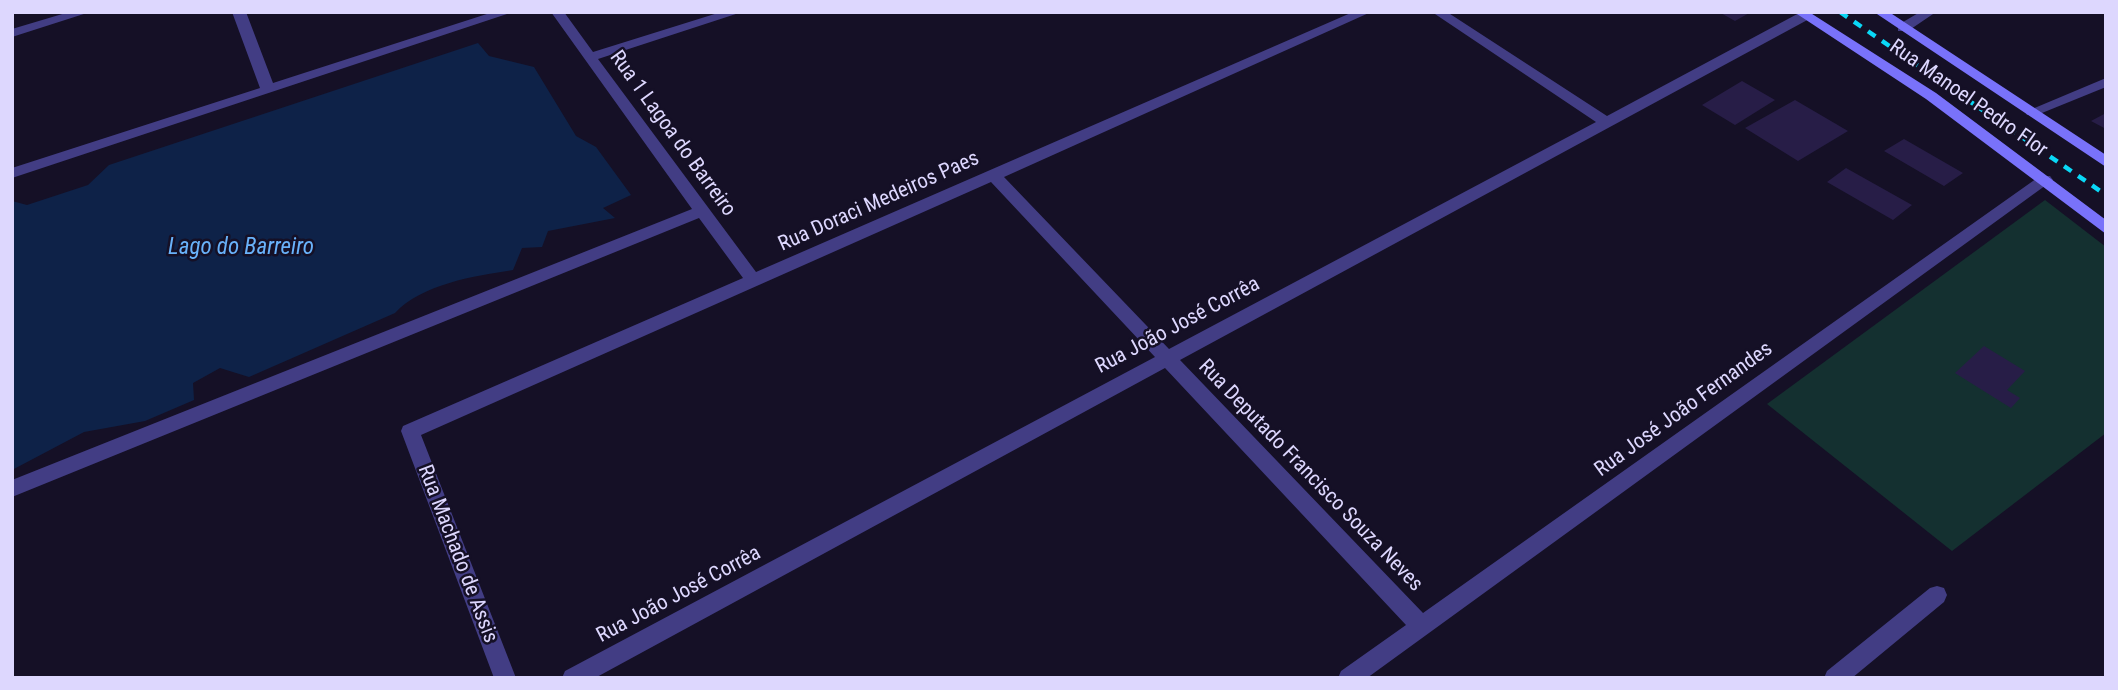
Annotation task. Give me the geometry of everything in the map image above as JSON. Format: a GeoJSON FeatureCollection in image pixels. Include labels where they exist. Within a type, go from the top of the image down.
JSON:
{"type":"FeatureCollection","features":[{"type":"Feature","properties":{"kind":"main road"},"geometry":{"type":"LineString","coordinates":[[1880,12],[2106,162]]}},
{"type":"Feature","properties":{"kind":"main road","name":"Rua Manoel Pedro Flor"},"geometry":{"type":"LineString","coordinates":[[1803,14],[1931,96],[2106,228]]}},
{"type":"Feature","properties":{"kind":"street"},"geometry":{"type":"LineString","coordinates":[[12,33],[84,12]]}},
{"type":"Feature","properties":{"kind":"street"},"geometry":{"type":"LineString","coordinates":[[239,12],[268,90]]}},
{"type":"Feature","properties":{"kind":"street"},"geometry":{"type":"LineString","coordinates":[[12,173],[507,12]]}},
{"type":"Feature","properties":{"kind":"street","name":"Rua 1 Lagoa do Barreiro"},"geometry":{"type":"LineString","coordinates":[[557,12],[753,280]]}},
{"type":"Feature","properties":{"kind":"street"},"geometry":{"type":"LineString","coordinates":[[590,57],[736,12]]}},
{"type":"Feature","properties":{"kind":"street","name":"Rua Doraci Medeiros Paes"},"geometry":{"type":"LineString","coordinates":[[410,431],[1365,12]]}},
{"type":"Feature","properties":{"kind":"street"},"geometry":{"type":"LineString","coordinates":[[1438,12],[1606,122]]}},
{"type":"Feature","properties":{"kind":"street"},"geometry":{"type":"LineString","coordinates":[[1903,28],[1930,12]]}},
{"type":"Feature","properties":{"kind":"street","name":"Rua João José Corrêa"},"geometry":{"type":"LineString","coordinates":[[573,678],[1803,14]]}},
{"type":"Feature","properties":{"kind":"street","name":"Rua Deputado Francisco Souza Neves"},"geometry":{"type":"LineString","coordinates":[[993,175],[1422,626]]}},
{"type":"Feature","properties":{"kind":"street","name":"Rua José João Fernandes"},"geometry":{"type":"LineString","coordinates":[[1349,678],[2045,180]]}},
{"type":"Feature","properties":{"kind":"street"},"geometry":{"type":"LineString","coordinates":[[12,489],[702,211]]}},
{"type":"Feature","properties":{"kind":"street","name":"Rua Machado de Assis"},"geometry":{"type":"LineString","coordinates":[[410,431],[505,678]]}},
{"type":"Feature","properties":{"kind":"street"},"geometry":{"type":"LineString","coordinates":[[1835,678],[1937,595]]}},
{"type":"Feature","properties":{"kind":"lane"},"geometry":{"type":"LineString","coordinates":[[2032,112],[2106,82]]}},
{"type":"Feature","properties":{"kind":"green space"},"geometry":{"type":"Polygon","coordinates":[[[2045,200],[2106,247],[2106,433],[1952,551],[1767,404],[2045,200]]]}},
{"type":"Feature","properties":{"kind":"water","name":"Lago do Barreiro"},"geometry":{"type":"Polygon","coordinates":[[[478,43],[489,56],[534,67],[576,136],[596,147],[631,195],[603,208],[615,218],[548,231],[542,247],[522,248],[513,270],[434,288],[406,303],[395,313],[249,377],[220,368],[193,383],[194,400],[145,421],[84,432],[12,470],[12,201],[27,205],[88,185],[109,165],[478,43]]]}},
{"type":"Feature","properties":{"kind":"building"},"geometry":{"type":"Polygon","coordinates":[[[1719,12],[1751,12],[1735,21],[1719,12]]]}},
{"type":"Feature","properties":{"kind":"building"},"geometry":{"type":"Polygon","coordinates":[[[1742,81],[1775,100],[1735,125],[1702,105],[1742,81]]]}},
{"type":"Feature","properties":{"kind":"building"},"geometry":{"type":"Polygon","coordinates":[[[1795,100],[1848,131],[1798,161],[1745,128],[1795,100]]]}},
{"type":"Feature","properties":{"kind":"building"},"geometry":{"type":"Polygon","coordinates":[[[2106,113],[2106,129],[2091,121],[2106,113]]]}},
{"type":"Feature","properties":{"kind":"building"},"geometry":{"type":"Polygon","coordinates":[[[1904,139],[1963,173],[1944,186],[1884,151],[1904,139]]]}},
{"type":"Feature","properties":{"kind":"building"},"geometry":{"type":"Polygon","coordinates":[[[1846,168],[1912,205],[1893,220],[1827,182],[1846,168]]]}},
{"type":"Feature","properties":{"kind":"building"},"geometry":{"type":"Polygon","coordinates":[[[1984,346],[2025,371],[2007,390],[2020,398],[2011,408],[1955,373],[1984,346]]]}},
{"type":"Feature","properties":{"kind":"railway"},"geometry":{"type":"LineString","coordinates":[[1840,12],[2106,195]]}}]}
